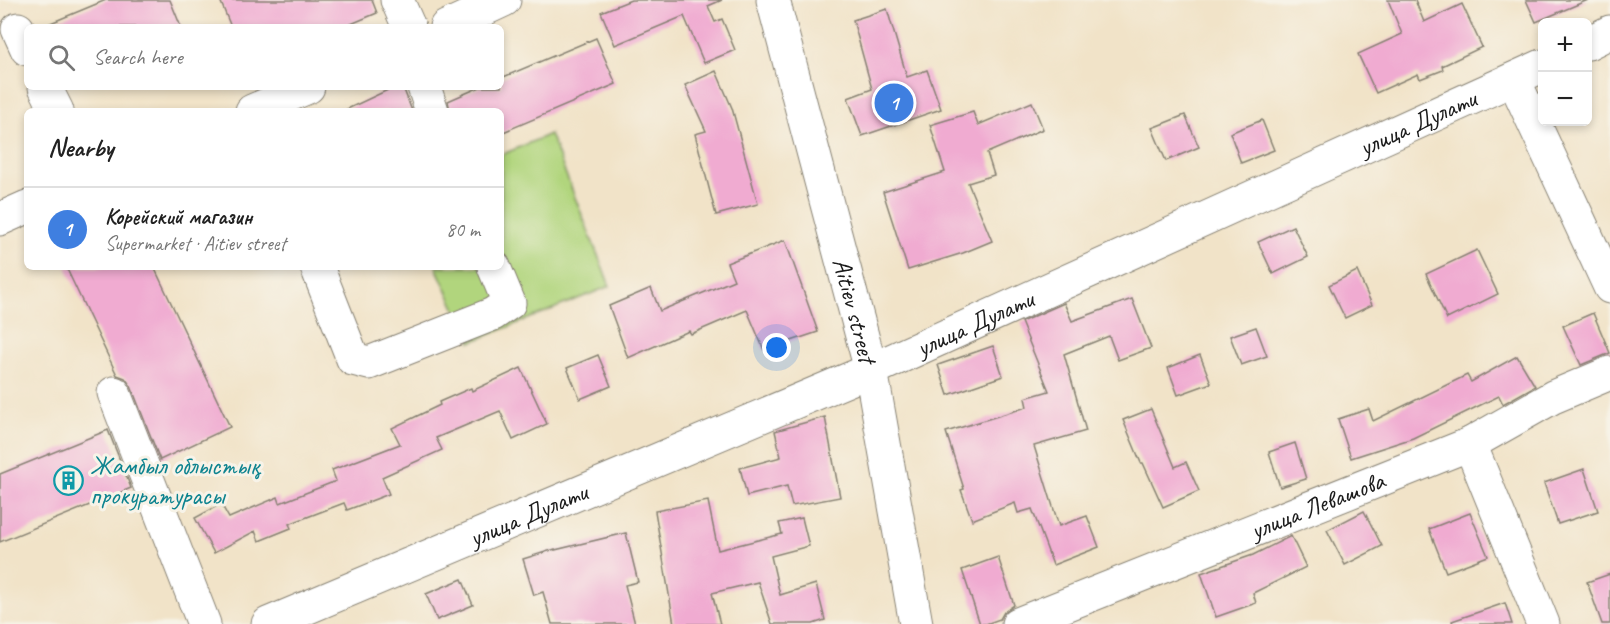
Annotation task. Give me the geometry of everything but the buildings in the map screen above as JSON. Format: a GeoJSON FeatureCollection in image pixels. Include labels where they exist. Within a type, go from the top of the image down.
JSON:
{"type":"FeatureCollection","features":[{"type":"Feature","properties":{"kind":"street"},"geometry":{"type":"LineString","coordinates":[[397,0],[407,24]]}},
{"type":"Feature","properties":{"kind":"street"},"geometry":{"type":"LineString","coordinates":[[452,24],[504,0]]}},
{"type":"Feature","properties":{"kind":"street","name":"Aitiev street"},"geometry":{"type":"LineString","coordinates":[[773,0],[872,370],[916,624]]}},
{"type":"Feature","properties":{"kind":"street"},"geometry":{"type":"LineString","coordinates":[[1592,41],[1610,32]]}},
{"type":"Feature","properties":{"kind":"street"},"geometry":{"type":"LineString","coordinates":[[1528,73],[1610,287]]}},
{"type":"Feature","properties":{"kind":"street","name":"улица Дулати"},"geometry":{"type":"LineString","coordinates":[[268,624],[872,370],[1528,73]]}},
{"type":"Feature","properties":{"kind":"street"},"geometry":{"type":"LineString","coordinates":[[46,90],[56,108]]}},
{"type":"Feature","properties":{"kind":"street"},"geometry":{"type":"LineString","coordinates":[[259,108],[301,90]]}},
{"type":"Feature","properties":{"kind":"street"},"geometry":{"type":"LineString","coordinates":[[425,90],[431,108]]}},
{"type":"Feature","properties":{"kind":"street"},"geometry":{"type":"LineString","coordinates":[[0,219],[24,208]]}},
{"type":"Feature","properties":{"kind":"street"},"geometry":{"type":"LineString","coordinates":[[318,270],[353,359],[369,363],[493,314],[509,303],[495,270]]}},
{"type":"Feature","properties":{"kind":"street","name":"улица Левашова"},"geometry":{"type":"LineString","coordinates":[[1018,624],[1470,444],[1554,397],[1610,373]]}},
{"type":"Feature","properties":{"kind":"street"},"geometry":{"type":"LineString","coordinates":[[114,393],[204,624]]}},
{"type":"Feature","properties":{"kind":"street"},"geometry":{"type":"LineString","coordinates":[[1470,444],[1543,624]]}},
{"type":"Feature","properties":{"kind":"green space"},"geometry":{"type":"Polygon","coordinates":[[[550,134],[610,286],[471,342],[437,270],[504,270],[504,154],[550,134]]]}},
{"type":"Feature","properties":{"kind":"place","name":"Корейский магазин"},"geometry":{"type":"Point","coordinates":[894,103]}},
{"type":"Feature","properties":{"kind":"place","name":"Жамбыл облыстық прокуратурасы"},"geometry":{"type":"Point","coordinates":[69,480]}}]}
